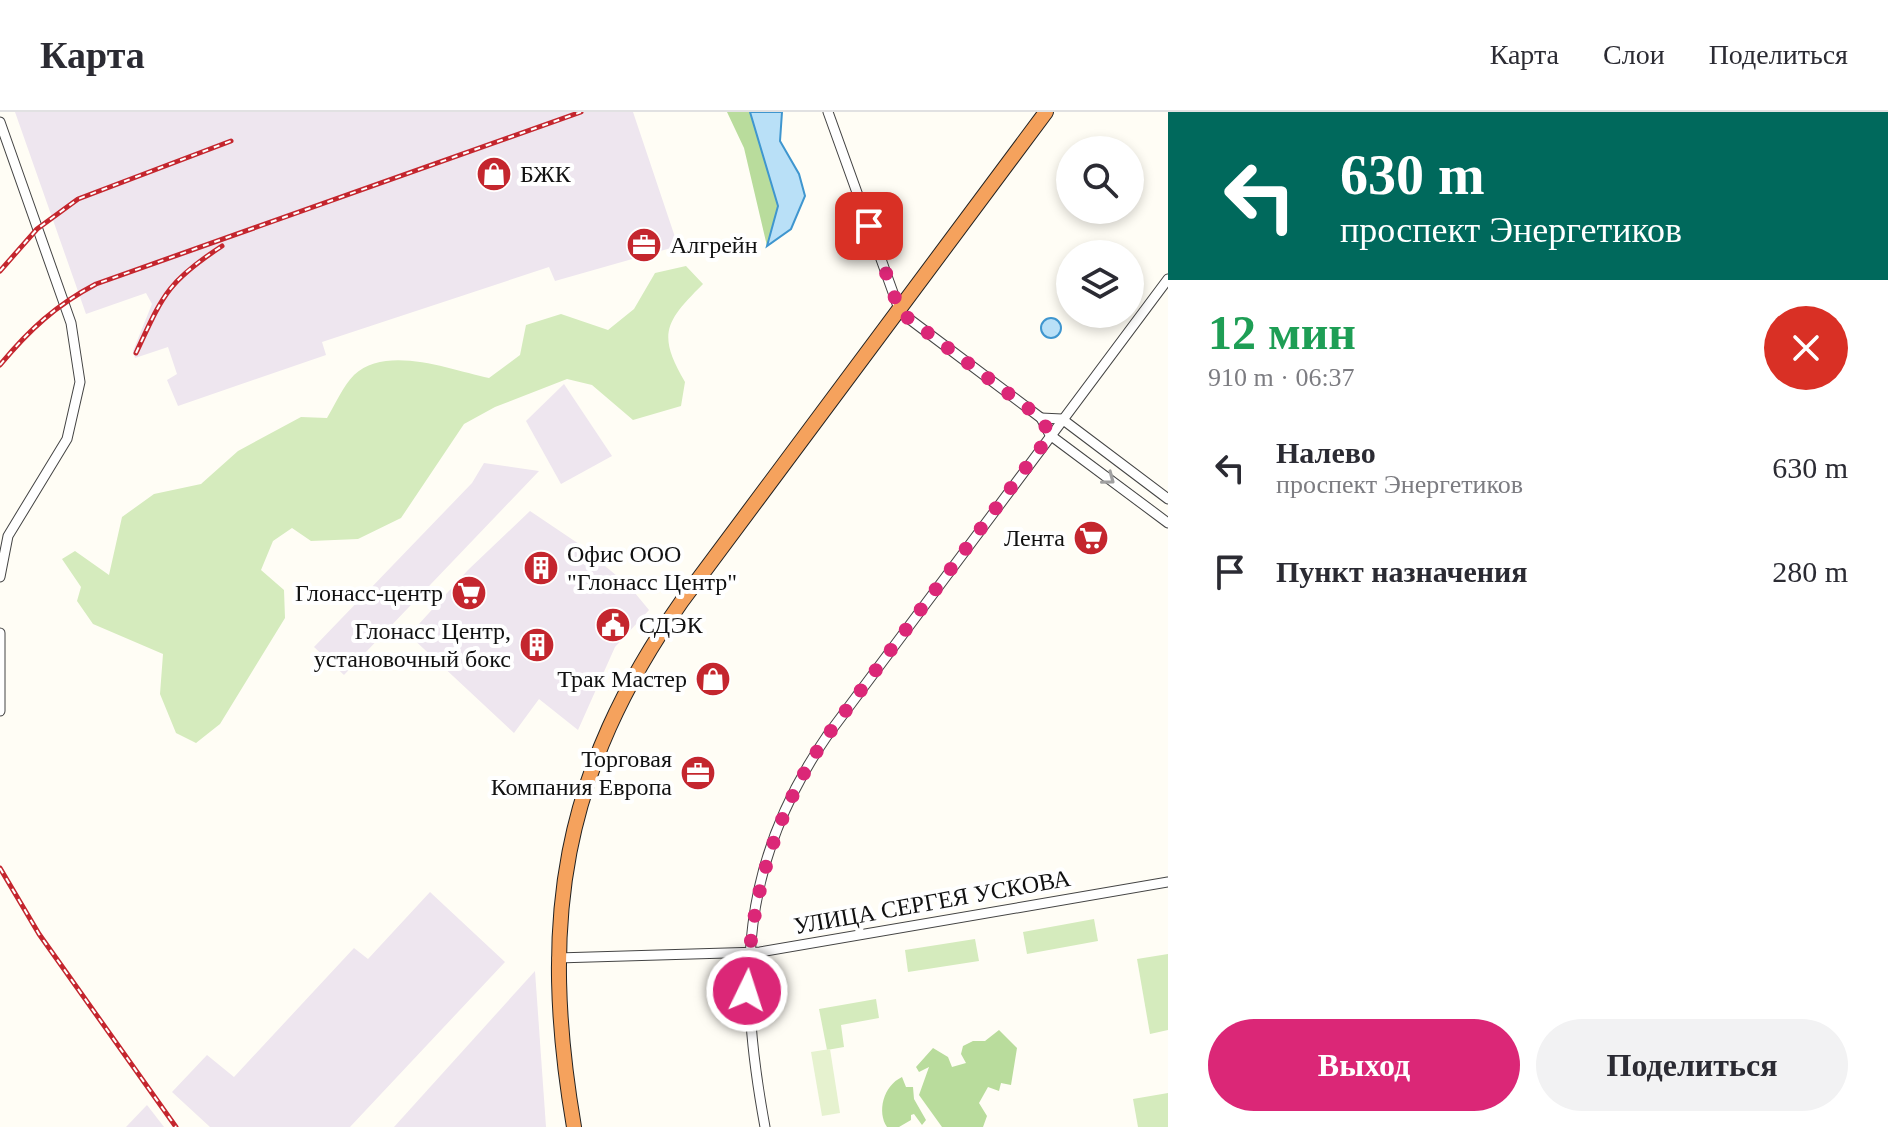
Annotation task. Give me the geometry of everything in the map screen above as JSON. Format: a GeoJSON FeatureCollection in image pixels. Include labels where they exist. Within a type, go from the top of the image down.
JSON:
{"type":"FeatureCollection","features":[{"type":"Feature","properties":{"kind":"highway"},"geometry":{"type":"LineString","coordinates":[[574,1127],[560,1028],[557,958],[560,904],[578,810],[596,756],[628,684],[682,601],[1046,112]]}},
{"type":"Feature","properties":{"kind":"street"},"geometry":{"type":"LineString","coordinates":[[828,112],[900,312],[1041,418],[1050,435],[1168,523]]}},
{"type":"Feature","properties":{"kind":"street"},"geometry":{"type":"LineString","coordinates":[[0,122],[71,323],[80,382],[67,439],[8,536],[0,577]]}},
{"type":"Feature","properties":{"kind":"street"},"geometry":{"type":"LineString","coordinates":[[765,1127],[750,1046],[747,991],[750,952],[767,853],[812,759],[1168,279]]}},
{"type":"Feature","properties":{"kind":"street"},"geometry":{"type":"LineString","coordinates":[[1041,418],[1062,419],[1168,499]]}},
{"type":"Feature","properties":{"kind":"street"},"geometry":{"type":"LineString","coordinates":[[0,633],[0,711]]}},
{"type":"Feature","properties":{"kind":"street","name":"УЛИЦА СЕРГЕЯ УСКОВА"},"geometry":{"type":"LineString","coordinates":[[557,958],[750,952],[1168,882]]}},
{"type":"Feature","properties":{"kind":"shaded area"},"geometry":{"type":"Polygon","coordinates":[[[15,112],[633,112],[678,246],[555,281],[549,267],[322,342],[326,355],[178,406],[167,380],[177,374],[168,347],[135,358],[133,351],[152,304],[146,293],[86,314],[15,112]]]}},
{"type":"Feature","properties":{"kind":"shaded area"},"geometry":{"type":"Polygon","coordinates":[[[564,384],[612,456],[561,484],[526,421],[564,384]]]}},
{"type":"Feature","properties":{"kind":"shaded area"},"geometry":{"type":"Polygon","coordinates":[[[484,463],[539,471],[344,675],[314,647],[472,483],[484,463]]]}},
{"type":"Feature","properties":{"kind":"shaded area"},"geometry":{"type":"Polygon","coordinates":[[[530,511],[579,544],[630,587],[649,610],[615,647],[578,730],[539,699],[514,733],[409,635],[468,570],[530,511]]]}},
{"type":"Feature","properties":{"kind":"shaded area"},"geometry":{"type":"Polygon","coordinates":[[[430,892],[505,962],[350,1127],[210,1127],[172,1092],[207,1055],[234,1077],[354,948],[368,959],[430,892]]]}},
{"type":"Feature","properties":{"kind":"shaded area"},"geometry":{"type":"Polygon","coordinates":[[[535,971],[546,1127],[394,1127],[535,971]]]}},
{"type":"Feature","properties":{"kind":"shaded area"},"geometry":{"type":"Polygon","coordinates":[[[147,1105],[164,1127],[126,1127],[147,1105]]]}},
{"type":"Feature","properties":{"kind":"green space"},"geometry":{"type":"Polygon","coordinates":[[[727,112],[750,112],[778,206],[767,246],[744,148],[727,112]]]}},
{"type":"Feature","properties":{"kind":"green space"},"geometry":{"type":"Polygon","coordinates":[[[686,266],[703,284],[680,309],[669,329],[671,352],[685,382],[681,406],[633,420],[592,385],[567,379],[495,407],[464,424],[401,518],[358,539],[311,541],[292,528],[273,541],[261,570],[284,590],[285,618],[220,724],[196,743],[176,733],[160,694],[163,654],[93,624],[77,601],[81,587],[62,559],[75,551],[109,575],[122,517],[154,494],[201,484],[238,451],[301,417],[327,418],[350,379],[368,366],[401,360],[438,365],[489,378],[520,355],[526,325],[561,314],[608,330],[634,309],[655,273],[686,266]]]}},
{"type":"Feature","properties":{"kind":"green space"},"geometry":{"type":"Polygon","coordinates":[[[1094,919],[1098,941],[1027,954],[1023,932],[1094,919]]]}},
{"type":"Feature","properties":{"kind":"green space"},"geometry":{"type":"Polygon","coordinates":[[[975,939],[979,961],[908,972],[905,950],[975,939]]]}},
{"type":"Feature","properties":{"kind":"green space"},"geometry":{"type":"Polygon","coordinates":[[[1168,954],[1168,1030],[1150,1034],[1137,959],[1168,954]]]}},
{"type":"Feature","properties":{"kind":"green space"},"geometry":{"type":"Polygon","coordinates":[[[876,999],[879,1018],[841,1025],[844,1047],[827,1050],[819,1009],[876,999]]]}},
{"type":"Feature","properties":{"kind":"green space"},"geometry":{"type":"Polygon","coordinates":[[[999,1030],[1017,1048],[1011,1085],[1001,1083],[999,1091],[988,1087],[979,1103],[987,1116],[983,1127],[942,1127],[919,1095],[929,1067],[919,1072],[916,1067],[933,1048],[948,1057],[952,1067],[966,1063],[961,1054],[963,1046],[973,1041],[985,1041],[999,1030]]]}},
{"type":"Feature","properties":{"kind":"green space"},"geometry":{"type":"Polygon","coordinates":[[[830,1049],[840,1113],[822,1116],[811,1052],[830,1049]]]}},
{"type":"Feature","properties":{"kind":"green space"},"geometry":{"type":"Polygon","coordinates":[[[902,1077],[906,1087],[913,1087],[914,1099],[926,1120],[922,1125],[914,1114],[911,1120],[899,1127],[887,1127],[882,1114],[886,1093],[902,1077]]]}},
{"type":"Feature","properties":{"kind":"green space"},"geometry":{"type":"Polygon","coordinates":[[[1168,1093],[1168,1127],[1138,1127],[1133,1099],[1168,1093]]]}},
{"type":"Feature","properties":{"kind":"water"},"geometry":{"type":"Polygon","coordinates":[[[750,112],[782,112],[780,141],[799,174],[805,196],[791,229],[767,246],[778,206],[750,112]]]}},
{"type":"Feature","properties":{"kind":"water"},"geometry":{"type":"Polygon","coordinates":[[[1047,318],[1055,318],[1056,328],[1061,328],[1061,332],[1055,338],[1047,338],[1041,332],[1041,324],[1047,318]]]}},
{"type":"Feature","properties":{"kind":"railway"},"geometry":{"type":"LineString","coordinates":[[0,365],[44,319],[96,284],[581,112]]}},
{"type":"Feature","properties":{"kind":"railway"},"geometry":{"type":"LineString","coordinates":[[0,271],[37,229],[78,199],[231,141]]}},
{"type":"Feature","properties":{"kind":"railway"},"geometry":{"type":"LineString","coordinates":[[136,353],[168,291],[189,270],[222,246]]}},
{"type":"Feature","properties":{"kind":"railway"},"geometry":{"type":"LineString","coordinates":[[0,868],[39,934],[176,1127]]}},
{"type":"Feature","properties":{"kind":"place","name":"БЖК"},"geometry":{"type":"Point","coordinates":[494,174]}},
{"type":"Feature","properties":{"kind":"place","name":"Алгрейн"},"geometry":{"type":"Point","coordinates":[644,245]}},
{"type":"Feature","properties":{"kind":"place","name":"Лента"},"geometry":{"type":"Point","coordinates":[1091,538]}},
{"type":"Feature","properties":{"kind":"place","name":"Офис ООО \"Глонасс Центр\""},"geometry":{"type":"Point","coordinates":[541,568]}},
{"type":"Feature","properties":{"kind":"place","name":"Глонасс-центр"},"geometry":{"type":"Point","coordinates":[469,593]}},
{"type":"Feature","properties":{"kind":"place","name":"СДЭК"},"geometry":{"type":"Point","coordinates":[613,625]}},
{"type":"Feature","properties":{"kind":"place","name":"Глонасс Центр, установочный бокс"},"geometry":{"type":"Point","coordinates":[537,645]}},
{"type":"Feature","properties":{"kind":"place","name":"Трак Мастер"},"geometry":{"type":"Point","coordinates":[713,679]}},
{"type":"Feature","properties":{"kind":"place","name":"Торговая Компания Европа"},"geometry":{"type":"Point","coordinates":[698,773]}},
{"type":"Feature","properties":{"kind":"route"},"geometry":{"type":"LineString","coordinates":[[747,991],[758,895],[767,853],[801,777],[827,736],[1050,435],[1041,418],[900,312],[869,226]]}}]}
